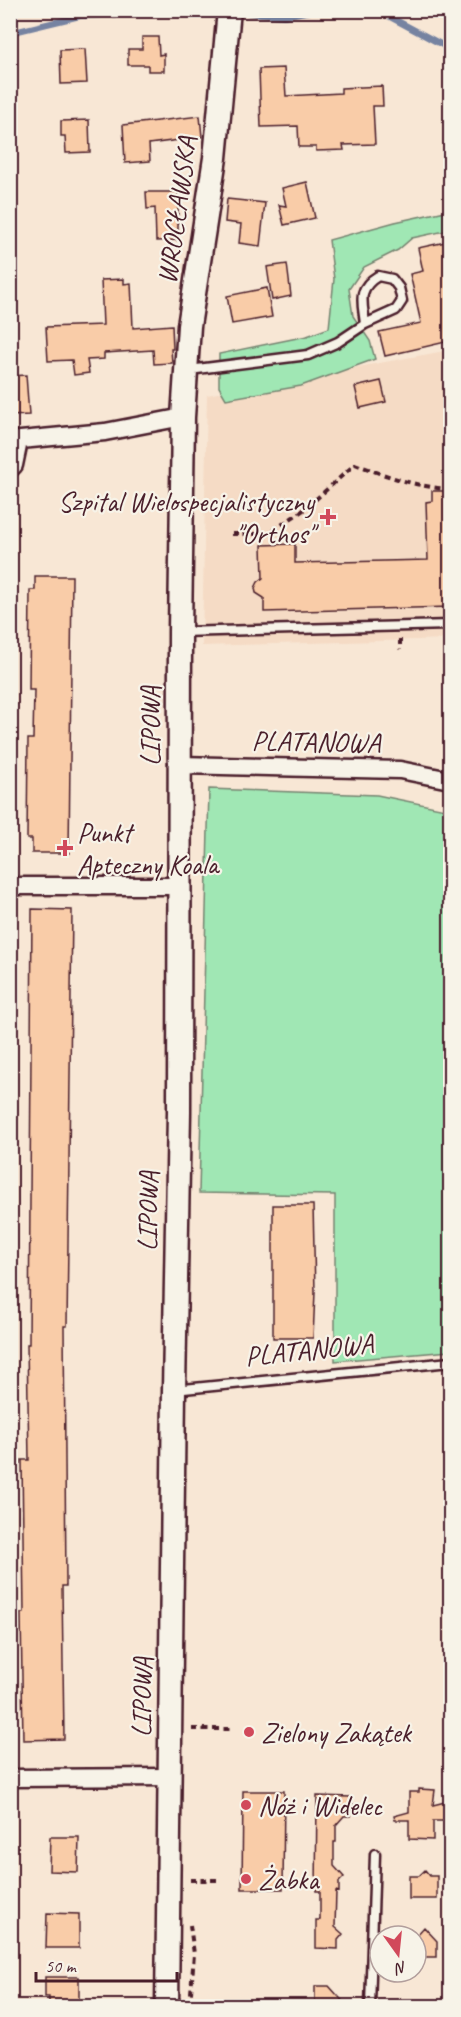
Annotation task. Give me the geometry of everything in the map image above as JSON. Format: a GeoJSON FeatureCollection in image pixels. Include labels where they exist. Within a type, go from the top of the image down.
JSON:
{"type":"FeatureCollection","features":[{"type":"Feature","properties":{"kind":"street","name":"WROCŁAWSKA"},"geometry":{"type":"LineString","coordinates":[[183,417],[189,326],[215,158],[230,10]]}},
{"type":"Feature","properties":{"kind":"street"},"geometry":{"type":"LineString","coordinates":[[10,469],[14,465],[15,441],[105,432],[183,417]]}},
{"type":"Feature","properties":{"kind":"street","name":"LIPOWA"},"geometry":{"type":"LineString","coordinates":[[167,2007],[179,1112],[183,417]]}},
{"type":"Feature","properties":{"kind":"street","name":"PLATANOWA"},"geometry":{"type":"LineString","coordinates":[[180,765],[400,770],[450,780]]}},
{"type":"Feature","properties":{"kind":"street"},"geometry":{"type":"LineString","coordinates":[[10,886],[179,886]]}},
{"type":"Feature","properties":{"kind":"street"},"geometry":{"type":"LineString","coordinates":[[10,1778],[170,1777]]}},
{"type":"Feature","properties":{"kind":"lane"},"geometry":{"type":"LineString","coordinates":[[185,370],[308,355],[338,342],[366,324],[396,310],[402,301],[399,288],[392,279],[378,276],[368,283],[363,292],[362,304],[366,324]]}},
{"type":"Feature","properties":{"kind":"lane"},"geometry":{"type":"LineString","coordinates":[[180,632],[450,625]]}},
{"type":"Feature","properties":{"kind":"lane","name":"PLATANOWA"},"geometry":{"type":"LineString","coordinates":[[174,1390],[450,1362]]}},
{"type":"Feature","properties":{"kind":"lane"},"geometry":{"type":"LineString","coordinates":[[370,2007],[375,1854]]}},
{"type":"Feature","properties":{"kind":"path"},"geometry":{"type":"LineString","coordinates":[[232,534],[268,534],[305,509],[355,464],[396,480],[431,488],[450,489]]}},
{"type":"Feature","properties":{"kind":"path"},"geometry":{"type":"LineString","coordinates":[[192,1728],[230,1729]]}},
{"type":"Feature","properties":{"kind":"path"},"geometry":{"type":"LineString","coordinates":[[189,1887],[190,1880],[219,1881]]}},
{"type":"Feature","properties":{"kind":"path"},"geometry":{"type":"LineString","coordinates":[[190,1924],[194,1954],[190,2007]]}},
{"type":"Feature","properties":{"kind":"shaded area","name":"Szpital Wielospecjalistyczny \"Orthos\""},"geometry":{"type":"Polygon","coordinates":[[[450,350],[450,639],[202,646],[207,395],[450,350]]]}},
{"type":"Feature","properties":{"kind":"green space"},"geometry":{"type":"Polygon","coordinates":[[[450,210],[450,230],[412,238],[398,250],[364,267],[349,289],[353,316],[370,341],[375,359],[301,386],[226,399],[219,387],[219,354],[307,336],[329,328],[334,279],[329,240],[450,210]]]}},
{"type":"Feature","properties":{"kind":"green space"},"geometry":{"type":"Polygon","coordinates":[[[209,789],[377,795],[450,810],[450,1351],[335,1361],[335,1195],[199,1193],[209,789]]]}},
{"type":"Feature","properties":{"kind":"building"},"geometry":{"type":"Polygon","coordinates":[[[142,37],[158,37],[159,55],[164,54],[164,71],[148,71],[148,65],[128,65],[128,49],[142,49],[142,37]]]}},
{"type":"Feature","properties":{"kind":"building"},"geometry":{"type":"Polygon","coordinates":[[[85,49],[87,83],[61,84],[60,50],[85,49]]]}},
{"type":"Feature","properties":{"kind":"building"},"geometry":{"type":"Polygon","coordinates":[[[284,68],[286,96],[341,93],[341,88],[382,86],[383,106],[373,106],[375,144],[343,145],[344,150],[316,151],[316,147],[299,147],[298,126],[261,127],[259,69],[284,68]]]}},
{"type":"Feature","properties":{"kind":"building"},"geometry":{"type":"Polygon","coordinates":[[[200,116],[202,137],[149,144],[150,161],[125,163],[123,125],[200,116]]]}},
{"type":"Feature","properties":{"kind":"building"},"geometry":{"type":"Polygon","coordinates":[[[89,120],[90,152],[66,153],[65,136],[61,136],[61,121],[89,120]]]}},
{"type":"Feature","properties":{"kind":"building"},"geometry":{"type":"Polygon","coordinates":[[[307,182],[315,218],[284,225],[279,205],[286,206],[282,188],[307,182]]]}},
{"type":"Feature","properties":{"kind":"building"},"geometry":{"type":"Polygon","coordinates":[[[146,192],[178,192],[178,240],[156,241],[155,208],[147,209],[146,192]]]}},
{"type":"Feature","properties":{"kind":"building"},"geometry":{"type":"Polygon","coordinates":[[[227,199],[265,203],[260,246],[239,243],[241,224],[225,222],[227,199]]]}},
{"type":"Feature","properties":{"kind":"building"},"geometry":{"type":"Polygon","coordinates":[[[450,241],[450,341],[385,356],[379,332],[421,323],[410,274],[423,271],[418,248],[450,241]]]}},
{"type":"Feature","properties":{"kind":"building"},"geometry":{"type":"Polygon","coordinates":[[[287,264],[291,296],[272,300],[267,267],[287,264]]]}},
{"type":"Feature","properties":{"kind":"building"},"geometry":{"type":"Polygon","coordinates":[[[124,279],[124,284],[131,283],[133,328],[172,325],[172,363],[154,364],[153,350],[104,353],[104,359],[87,360],[89,373],[74,375],[72,360],[48,361],[46,327],[103,325],[101,280],[124,279]]]}},
{"type":"Feature","properties":{"kind":"building"},"geometry":{"type":"Polygon","coordinates":[[[267,288],[272,317],[232,324],[227,296],[267,288]]]}},
{"type":"Feature","properties":{"kind":"building"},"geometry":{"type":"Polygon","coordinates":[[[26,375],[29,415],[10,416],[10,376],[26,375]]]}},
{"type":"Feature","properties":{"kind":"building"},"geometry":{"type":"Polygon","coordinates":[[[381,381],[386,402],[360,408],[355,387],[381,381]]]}},
{"type":"Feature","properties":{"kind":"building"},"geometry":{"type":"Polygon","coordinates":[[[432,491],[450,491],[450,607],[264,612],[264,598],[256,593],[255,588],[263,578],[262,545],[295,544],[295,563],[428,560],[426,502],[432,501],[432,491]]]}},
{"type":"Feature","properties":{"kind":"building"},"geometry":{"type":"Polygon","coordinates":[[[35,576],[72,576],[69,853],[32,853],[32,839],[27,839],[28,739],[33,739],[34,690],[29,690],[30,590],[35,590],[35,576]]]}},
{"type":"Feature","properties":{"kind":"building"},"geometry":{"type":"Polygon","coordinates":[[[32,909],[72,910],[67,1326],[64,1326],[66,1586],[62,1586],[64,1739],[23,1740],[22,1460],[29,1460],[27,1344],[29,1344],[32,909]]]}},
{"type":"Feature","properties":{"kind":"building"},"geometry":{"type":"Polygon","coordinates":[[[273,1205],[313,1205],[315,1292],[313,1338],[273,1338],[273,1205]]]}},
{"type":"Feature","properties":{"kind":"building"},"geometry":{"type":"Polygon","coordinates":[[[419,1789],[435,1790],[433,1805],[445,1802],[445,1821],[433,1821],[433,1840],[409,1839],[409,1820],[395,1820],[394,1816],[409,1812],[409,1792],[419,1792],[419,1789]]]}},
{"type":"Feature","properties":{"kind":"building"},"geometry":{"type":"Polygon","coordinates":[[[243,1791],[284,1791],[283,1889],[242,1889],[243,1791]]]}},
{"type":"Feature","properties":{"kind":"building"},"geometry":{"type":"Polygon","coordinates":[[[317,1796],[351,1797],[351,1802],[355,1806],[351,1811],[351,1816],[344,1816],[336,1825],[334,1866],[344,1877],[339,1882],[339,1892],[336,1891],[335,1927],[343,1934],[338,1940],[338,1949],[316,1948],[316,1920],[320,1920],[320,1891],[316,1891],[317,1796]]]}},
{"type":"Feature","properties":{"kind":"building"},"geometry":{"type":"Polygon","coordinates":[[[50,1837],[79,1837],[78,1872],[49,1871],[50,1837]]]}},
{"type":"Feature","properties":{"kind":"building"},"geometry":{"type":"Polygon","coordinates":[[[425,1870],[430,1876],[437,1876],[437,1899],[409,1899],[409,1876],[419,1876],[425,1870]]]}},
{"type":"Feature","properties":{"kind":"building"},"geometry":{"type":"Polygon","coordinates":[[[47,1913],[79,1914],[79,1948],[46,1948],[47,1913]]]}},
{"type":"Feature","properties":{"kind":"building"},"geometry":{"type":"Polygon","coordinates":[[[428,1931],[437,1941],[437,1957],[428,1957],[428,1931]]]}},
{"type":"Feature","properties":{"kind":"building"},"geometry":{"type":"Polygon","coordinates":[[[45,1977],[79,1977],[79,2005],[49,2007],[49,1997],[45,1997],[45,1977]]]}},
{"type":"Feature","properties":{"kind":"building"},"geometry":{"type":"Polygon","coordinates":[[[315,1986],[329,1986],[348,2007],[315,2007],[315,1986]]]}},
{"type":"Feature","properties":{"kind":"waterway"},"geometry":{"type":"LineString","coordinates":[[249,13],[284,16],[316,10]]}},
{"type":"Feature","properties":{"kind":"waterway"},"geometry":{"type":"LineString","coordinates":[[377,10],[450,49]]}},
{"type":"Feature","properties":{"kind":"waterway"},"geometry":{"type":"LineString","coordinates":[[10,33],[80,16],[200,11]]}},
{"type":"Feature","properties":{"kind":"place","name":"Szpital Wielospecjalistyczny \"Orthos\""},"geometry":{"type":"Point","coordinates":[328,517]}},
{"type":"Feature","properties":{"kind":"place","name":"Punkt Apteczny Koala"},"geometry":{"type":"Point","coordinates":[65,848]}},
{"type":"Feature","properties":{"kind":"place","name":"Zielony Zakątek"},"geometry":{"type":"Point","coordinates":[249,1732]}},
{"type":"Feature","properties":{"kind":"place","name":"Nóż i Widelec"},"geometry":{"type":"Point","coordinates":[246,1805]}},
{"type":"Feature","properties":{"kind":"place","name":"Żabka"},"geometry":{"type":"Point","coordinates":[246,1879]}}]}
